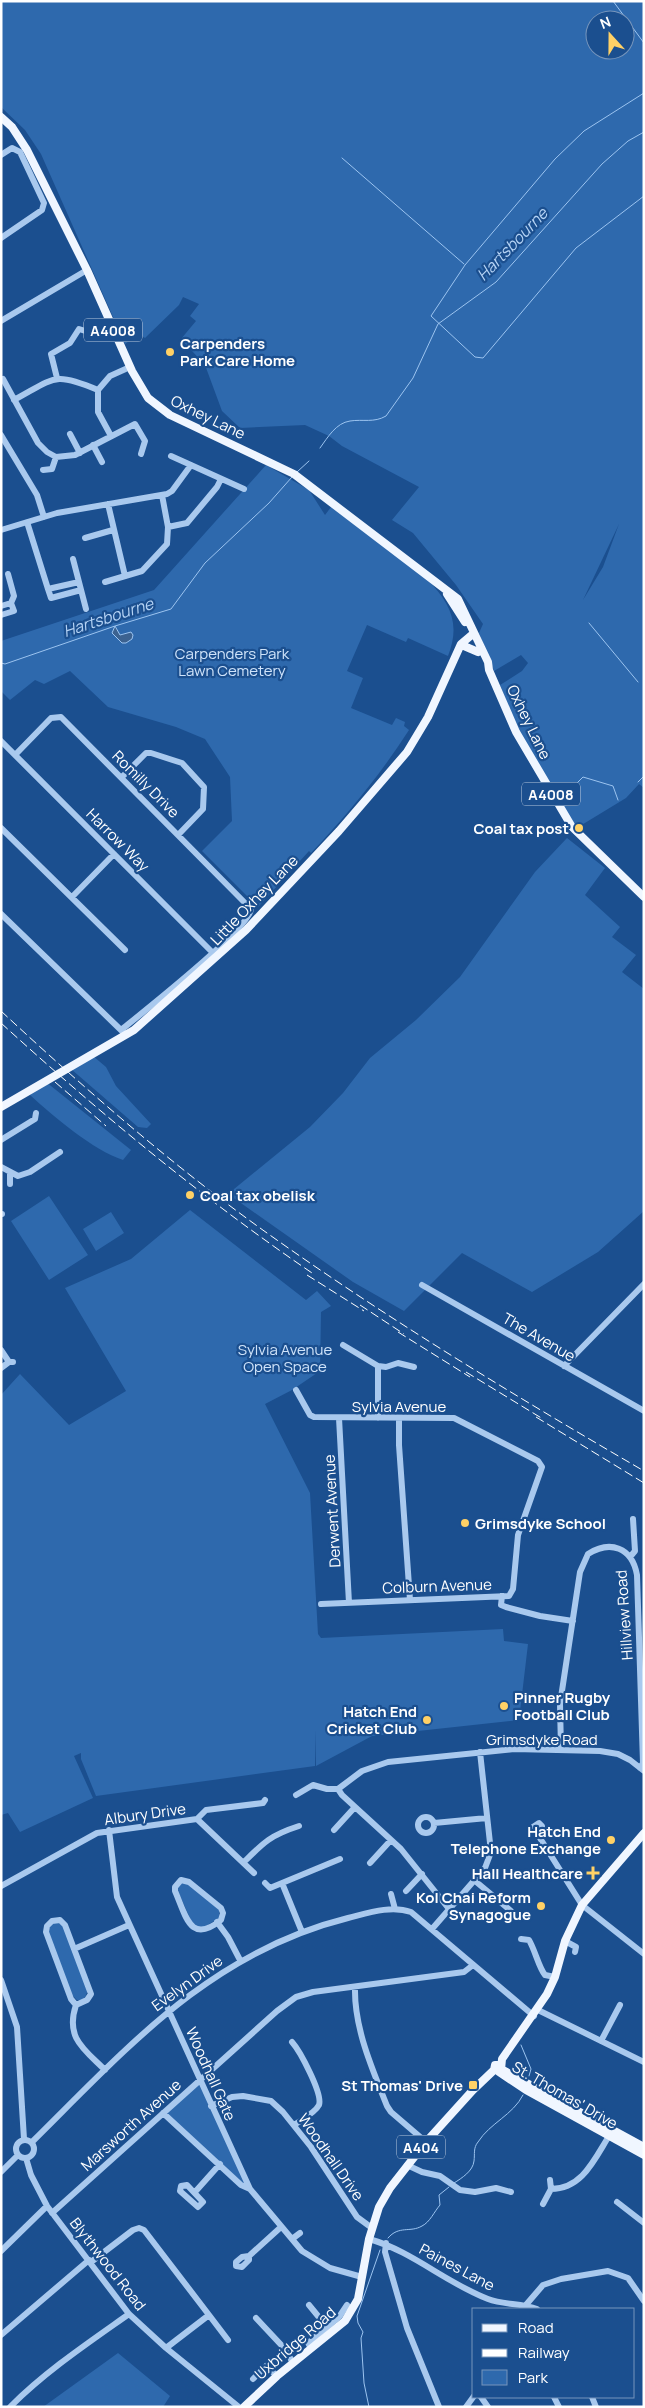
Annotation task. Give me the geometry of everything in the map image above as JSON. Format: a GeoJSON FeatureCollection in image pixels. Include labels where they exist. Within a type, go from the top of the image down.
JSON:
{"type":"FeatureCollection","features":[{"type":"Feature","properties":{"kind":"main road","name":"Oxhey Lane"},"geometry":{"type":"LineString","coordinates":[[1,117],[12,127],[28,150],[87,270],[138,384],[148,398],[170,415],[294,475],[336,504],[444,590],[474,636],[516,732],[572,827],[644,897]]}},
{"type":"Feature","properties":{"kind":"main road","name":"Oxhey Lane"},"geometry":{"type":"LineString","coordinates":[[474,636],[483,664],[489,670]]}},
{"type":"Feature","properties":{"kind":"main road","name":"Little Oxhey Lane"},"geometry":{"type":"LineString","coordinates":[[1,1107],[123,1033],[143,1023],[215,955],[339,831],[408,752],[428,717],[462,647],[474,636]]}},
{"type":"Feature","properties":{"kind":"main road"},"geometry":{"type":"LineString","coordinates":[[462,647],[478,652]]}},
{"type":"Feature","properties":{"kind":"main road","name":"Uxbridge Road"},"geometry":{"type":"LineString","coordinates":[[244,2407],[293,2362],[344,2320],[352,2310],[358,2299],[369,2239],[379,2207],[407,2165],[426,2142],[473,2090],[499,2069],[502,2059],[536,2013],[554,1978],[565,1941],[582,1905],[644,1833]]}},
{"type":"Feature","properties":{"kind":"main road","name":"St. Thomas' Drive"},"geometry":{"type":"LineString","coordinates":[[499,2069],[609,2136],[644,2155]]}},
{"type":"Feature","properties":{"kind":"main road","name":"St. Thomas' Drive"},"geometry":{"type":"LineString","coordinates":[[524,2085],[644,2147]]}},
{"type":"Feature","properties":{"kind":"street"},"geometry":{"type":"LineString","coordinates":[[1,155],[12,148],[20,152],[44,204],[42,210],[1,238]]}},
{"type":"Feature","properties":{"kind":"street"},"geometry":{"type":"LineString","coordinates":[[1,321],[87,270]]}},
{"type":"Feature","properties":{"kind":"street"},"geometry":{"type":"LineString","coordinates":[[57,378],[50,354],[70,343],[78,329],[98,335]]}},
{"type":"Feature","properties":{"kind":"street"},"geometry":{"type":"LineString","coordinates":[[111,436],[98,412],[98,390],[107,379],[130,367]]}},
{"type":"Feature","properties":{"kind":"street"},"geometry":{"type":"LineString","coordinates":[[14,400],[57,378],[71,379],[98,390]]}},
{"type":"Feature","properties":{"kind":"street"},"geometry":{"type":"LineString","coordinates":[[3,379],[38,443],[46,452],[56,457],[66,457],[80,453],[131,425],[136,425],[145,442],[141,454]]}},
{"type":"Feature","properties":{"kind":"street"},"geometry":{"type":"LineString","coordinates":[[70,434],[80,453]]}},
{"type":"Feature","properties":{"kind":"street"},"geometry":{"type":"LineString","coordinates":[[1,435],[37,494],[44,517]]}},
{"type":"Feature","properties":{"kind":"street"},"geometry":{"type":"LineString","coordinates":[[93,446],[102,462]]}},
{"type":"Feature","properties":{"kind":"street"},"geometry":{"type":"LineString","coordinates":[[171,456],[244,489]]}},
{"type":"Feature","properties":{"kind":"street"},"geometry":{"type":"LineString","coordinates":[[43,470],[52,469],[56,457]]}},
{"type":"Feature","properties":{"kind":"street"},"geometry":{"type":"LineString","coordinates":[[1,530],[44,517],[162,495],[172,490],[191,465]]}},
{"type":"Feature","properties":{"kind":"street"},"geometry":{"type":"LineString","coordinates":[[168,527],[187,524],[217,487],[221,479]]}},
{"type":"Feature","properties":{"kind":"street"},"geometry":{"type":"LineString","coordinates":[[104,582],[142,571],[168,542],[168,527],[162,495]]}},
{"type":"Feature","properties":{"kind":"street"},"geometry":{"type":"LineString","coordinates":[[108,504],[112,530],[125,576]]}},
{"type":"Feature","properties":{"kind":"street"},"geometry":{"type":"LineString","coordinates":[[27,522],[51,598],[82,590]]}},
{"type":"Feature","properties":{"kind":"street"},"geometry":{"type":"LineString","coordinates":[[86,538],[112,530]]}},
{"type":"Feature","properties":{"kind":"street"},"geometry":{"type":"LineString","coordinates":[[73,559],[86,609]]}},
{"type":"Feature","properties":{"kind":"street"},"geometry":{"type":"LineString","coordinates":[[1,615],[14,611],[11,603],[14,596],[8,574]]}},
{"type":"Feature","properties":{"kind":"street"},"geometry":{"type":"LineString","coordinates":[[48,589],[79,582]]}},
{"type":"Feature","properties":{"kind":"street"},"geometry":{"type":"LineString","coordinates":[[1,606],[11,603]]}},
{"type":"Feature","properties":{"kind":"street","name":"Romilly Drive"},"geometry":{"type":"LineString","coordinates":[[15,755],[51,718],[58,716],[122,777],[248,904],[251,909],[250,915]]}},
{"type":"Feature","properties":{"kind":"street","name":"Harrow Way"},"geometry":{"type":"LineString","coordinates":[[1,741],[215,955]]}},
{"type":"Feature","properties":{"kind":"street"},"geometry":{"type":"LineString","coordinates":[[122,777],[146,753],[151,753],[184,765],[203,785],[204,805],[202,811],[179,834]]}},
{"type":"Feature","properties":{"kind":"street"},"geometry":{"type":"LineString","coordinates":[[1,828],[125,950]]}},
{"type":"Feature","properties":{"kind":"street"},"geometry":{"type":"LineString","coordinates":[[72,897],[114,854]]}},
{"type":"Feature","properties":{"kind":"street"},"geometry":{"type":"LineString","coordinates":[[1,914],[123,1033]]}},
{"type":"Feature","properties":{"kind":"street","name":"Little Oxhey Lane"},"geometry":{"type":"LineString","coordinates":[[215,955],[250,915]]}},
{"type":"Feature","properties":{"kind":"street"},"geometry":{"type":"LineString","coordinates":[[1,1140],[35,1119],[36,1113]]}},
{"type":"Feature","properties":{"kind":"street"},"geometry":{"type":"LineString","coordinates":[[1,1167],[18,1176],[30,1172],[60,1152]]}},
{"type":"Feature","properties":{"kind":"street"},"geometry":{"type":"LineString","coordinates":[[10,1172],[10,1184]]}},
{"type":"Feature","properties":{"kind":"street"},"geometry":{"type":"LineString","coordinates":[[564,1366],[644,1284]]}},
{"type":"Feature","properties":{"kind":"street","name":"The Avenue"},"geometry":{"type":"LineString","coordinates":[[422,1285],[644,1411]]}},
{"type":"Feature","properties":{"kind":"street"},"geometry":{"type":"LineString","coordinates":[[343,1345],[378,1366],[386,1367],[398,1363],[414,1367]]}},
{"type":"Feature","properties":{"kind":"street"},"geometry":{"type":"LineString","coordinates":[[1,1350],[11,1362],[1,1368]]}},
{"type":"Feature","properties":{"kind":"street"},"geometry":{"type":"LineString","coordinates":[[378,1366],[378,1418]]}},
{"type":"Feature","properties":{"kind":"street","name":"Sylvia Avenue"},"geometry":{"type":"LineString","coordinates":[[296,1390],[310,1415],[339,1418],[454,1418],[541,1464],[542,1470],[518,1535],[512,1594],[502,1596]]}},
{"type":"Feature","properties":{"kind":"street","name":"Derwent Avenue"},"geometry":{"type":"LineString","coordinates":[[339,1418],[349,1603]]}},
{"type":"Feature","properties":{"kind":"street"},"geometry":{"type":"LineString","coordinates":[[399,1418],[398,1445],[410,1600]]}},
{"type":"Feature","properties":{"kind":"street"},"geometry":{"type":"LineString","coordinates":[[630,1557],[634,1550],[633,1519]]}},
{"type":"Feature","properties":{"kind":"street","name":"Hillview Road"},"geometry":{"type":"LineString","coordinates":[[561,1750],[560,1704],[580,1572],[588,1554],[606,1546],[617,1547],[630,1557],[635,1565],[637,1575],[642,1769]]}},
{"type":"Feature","properties":{"kind":"street","name":"Colburn Avenue"},"geometry":{"type":"LineString","coordinates":[[321,1604],[502,1596],[501,1605],[506,1607],[540,1616],[573,1621]]}},
{"type":"Feature","properties":{"kind":"street","name":"Grimsdyke Road"},"geometry":{"type":"LineString","coordinates":[[338,1789],[375,1765],[514,1749],[600,1751],[618,1754],[642,1769]]}},
{"type":"Feature","properties":{"kind":"street"},"geometry":{"type":"LineString","coordinates":[[432,1929],[485,1868],[491,1852],[480,1752]]}},
{"type":"Feature","properties":{"kind":"street"},"geometry":{"type":"LineString","coordinates":[[296,1795],[313,1785],[327,1789],[338,1789],[342,1796],[391,1840],[450,1909]]}},
{"type":"Feature","properties":{"kind":"street"},"geometry":{"type":"LineString","coordinates":[[197,1820],[206,1810],[263,1803],[265,1800]]}},
{"type":"Feature","properties":{"kind":"street"},"geometry":{"type":"LineString","coordinates":[[334,1830],[355,1807]]}},
{"type":"Feature","properties":{"kind":"street"},"geometry":{"type":"LineString","coordinates":[[434,1823],[487,1818]]}},
{"type":"Feature","properties":{"kind":"street","name":"Albury Drive"},"geometry":{"type":"LineString","coordinates":[[2,1883],[96,1834],[109,1830],[197,1820],[254,1873]]}},
{"type":"Feature","properties":{"kind":"street"},"geometry":{"type":"LineString","coordinates":[[244,1862],[267,1839],[277,1833],[299,1826]]}},
{"type":"Feature","properties":{"kind":"street","name":"Woodhall Gate"},"geometry":{"type":"LineString","coordinates":[[109,1830],[113,1881],[117,1897],[250,2189],[302,2251],[318,2262],[341,2273],[362,2277]]}},
{"type":"Feature","properties":{"kind":"street"},"geometry":{"type":"LineString","coordinates":[[541,1839],[582,1905],[644,1954]]}},
{"type":"Feature","properties":{"kind":"street"},"geometry":{"type":"LineString","coordinates":[[370,1863],[391,1840]]}},
{"type":"Feature","properties":{"kind":"street"},"geometry":{"type":"LineString","coordinates":[[267,1885],[282,1883],[340,1859]]}},
{"type":"Feature","properties":{"kind":"street"},"geometry":{"type":"LineString","coordinates":[[406,1891],[422,1874]]}},
{"type":"Feature","properties":{"kind":"street"},"geometry":{"type":"LineString","coordinates":[[606,1875],[613,1882]]}},
{"type":"Feature","properties":{"kind":"street"},"geometry":{"type":"LineString","coordinates":[[181,1880],[189,1882],[221,1908],[223,1913],[217,1922],[202,1931],[197,1931],[191,1927],[175,1891],[177,1883],[181,1880]]}},
{"type":"Feature","properties":{"kind":"street"},"geometry":{"type":"LineString","coordinates":[[474,1880],[511,1911]]}},
{"type":"Feature","properties":{"kind":"street"},"geometry":{"type":"LineString","coordinates":[[282,1883],[302,1932]]}},
{"type":"Feature","properties":{"kind":"street"},"geometry":{"type":"LineString","coordinates":[[392,1894],[395,1909],[411,1912],[473,1965],[536,2013],[644,2062]]}},
{"type":"Feature","properties":{"kind":"street","name":"Evelyn Drive"},"geometry":{"type":"LineString","coordinates":[[32,2142],[168,2010],[240,1960],[302,1932],[336,1921],[395,1909]]}},
{"type":"Feature","properties":{"kind":"street"},"geometry":{"type":"LineString","coordinates":[[76,2005],[71,1999],[46,1932],[47,1926],[52,1921],[60,1920],[65,1925],[91,1994],[87,2000],[76,2005],[72,2018],[73,2031],[78,2043],[105,2070]]}},
{"type":"Feature","properties":{"kind":"street"},"geometry":{"type":"LineString","coordinates":[[217,1922],[228,1937],[240,1960]]}},
{"type":"Feature","properties":{"kind":"street"},"geometry":{"type":"LineString","coordinates":[[74,1949],[129,1925]]}},
{"type":"Feature","properties":{"kind":"street"},"geometry":{"type":"LineString","coordinates":[[521,1940],[529,1940],[539,1958],[540,1969],[544,1975],[554,1978]]}},
{"type":"Feature","properties":{"kind":"street"},"geometry":{"type":"LineString","coordinates":[[565,1941],[576,1947],[575,1952]]}},
{"type":"Feature","properties":{"kind":"street","name":"Marsworth Avenue"},"geometry":{"type":"LineString","coordinates":[[52,2213],[296,1997],[313,1992],[464,1972],[473,1965]]}},
{"type":"Feature","properties":{"kind":"street"},"geometry":{"type":"LineString","coordinates":[[1,1980],[17,2028],[24,2139]]}},
{"type":"Feature","properties":{"kind":"street"},"geometry":{"type":"LineString","coordinates":[[355,1986],[354,2002],[363,2039],[387,2106],[391,2112],[426,2142]]}},
{"type":"Feature","properties":{"kind":"street"},"geometry":{"type":"LineString","coordinates":[[601,2041],[619,2004]]}},
{"type":"Feature","properties":{"kind":"street"},"geometry":{"type":"LineString","coordinates":[[292,2042],[303,2057],[320,2100],[317,2109],[294,2125]]}},
{"type":"Feature","properties":{"kind":"street","name":"Woodhall Drive"},"geometry":{"type":"LineString","coordinates":[[211,2106],[232,2097],[254,2096],[270,2101],[284,2112],[312,2147],[357,2217],[372,2228]]}},
{"type":"Feature","properties":{"kind":"street"},"geometry":{"type":"LineString","coordinates":[[163,2113],[241,2185],[250,2189]]}},
{"type":"Feature","properties":{"kind":"street"},"geometry":{"type":"LineString","coordinates":[[550,2189],[562,2189],[574,2185],[582,2178],[609,2136]]}},
{"type":"Feature","properties":{"kind":"street"},"geometry":{"type":"LineString","coordinates":[[18,2155],[26,2158],[31,2156],[34,2151],[32,2142],[24,2139]]}},
{"type":"Feature","properties":{"kind":"street"},"geometry":{"type":"LineString","coordinates":[[18,2155],[16,2150],[17,2144],[24,2139]]}},
{"type":"Feature","properties":{"kind":"street"},"geometry":{"type":"LineString","coordinates":[[1,2172],[18,2155]]}},
{"type":"Feature","properties":{"kind":"street","name":"Blythwood Road"},"geometry":{"type":"LineString","coordinates":[[26,2158],[30,2175],[47,2206],[129,2314],[166,2348],[240,2407]]}},
{"type":"Feature","properties":{"kind":"street"},"geometry":{"type":"LineString","coordinates":[[195,2192],[220,2164]]}},
{"type":"Feature","properties":{"kind":"street"},"geometry":{"type":"LineString","coordinates":[[407,2165],[422,2172],[440,2176],[460,2190],[475,2192],[496,2188],[511,2192]]}},
{"type":"Feature","properties":{"kind":"street"},"geometry":{"type":"LineString","coordinates":[[230,2175],[240,2167]]}},
{"type":"Feature","properties":{"kind":"street"},"geometry":{"type":"LineString","coordinates":[[543,2204],[550,2189],[550,2180]]}},
{"type":"Feature","properties":{"kind":"street"},"geometry":{"type":"LineString","coordinates":[[617,2202],[644,2223]]}},
{"type":"Feature","properties":{"kind":"street"},"geometry":{"type":"LineString","coordinates":[[1,2251],[47,2206]]}},
{"type":"Feature","properties":{"kind":"street"},"geometry":{"type":"LineString","coordinates":[[249,2256],[281,2227]]}},
{"type":"Feature","properties":{"kind":"street"},"geometry":{"type":"LineString","coordinates":[[1,2335],[90,2261],[133,2230],[139,2228],[144,2230],[228,2340]]}},
{"type":"Feature","properties":{"kind":"street"},"geometry":{"type":"LineString","coordinates":[[292,2239],[300,2233]]}},
{"type":"Feature","properties":{"kind":"street","name":"Paines Lane"},"geometry":{"type":"LineString","coordinates":[[369,2239],[386,2243],[489,2300],[532,2308]]}},
{"type":"Feature","properties":{"kind":"street"},"geometry":{"type":"LineString","coordinates":[[386,2243],[385,2252],[408,2328],[439,2407]]}},
{"type":"Feature","properties":{"kind":"street"},"geometry":{"type":"LineString","coordinates":[[525,2306],[543,2285],[561,2279],[608,2271],[628,2278],[644,2301]]}},
{"type":"Feature","properties":{"kind":"street"},"geometry":{"type":"LineString","coordinates":[[309,2305],[327,2327]]}},
{"type":"Feature","properties":{"kind":"street"},"geometry":{"type":"LineString","coordinates":[[311,2348],[308,2343],[339,2317],[348,2305],[352,2310]]}},
{"type":"Feature","properties":{"kind":"street"},"geometry":{"type":"LineString","coordinates":[[10,2407],[30,2386],[56,2365],[129,2314]]}},
{"type":"Feature","properties":{"kind":"street"},"geometry":{"type":"LineString","coordinates":[[166,2348],[210,2315]]}},
{"type":"Feature","properties":{"kind":"street"},"geometry":{"type":"LineString","coordinates":[[256,2318],[285,2349],[293,2362]]}},
{"type":"Feature","properties":{"kind":"street"},"geometry":{"type":"LineString","coordinates":[[252,2379],[266,2366],[277,2376]]}},
{"type":"Feature","properties":{"kind":"green space"},"geometry":{"type":"Polygon","coordinates":[[[1,1],[644,1],[644,788],[639,784],[626,798],[575,829],[523,743],[500,685],[522,671],[528,663],[521,655],[494,671],[479,633],[483,624],[456,585],[413,533],[392,520],[419,487],[342,446],[329,436],[305,425],[240,428],[222,411],[205,365],[181,339],[196,321],[190,316],[199,304],[183,297],[179,305],[145,338],[139,334],[125,344],[41,154],[25,130],[1,107],[1,1]],[[619,524],[583,600],[603,567],[619,524]]]}},
{"type":"Feature","properties":{"kind":"green space","name":"Carpenders Park Lawn Cemetery"},"geometry":{"type":"Polygon","coordinates":[[[266,465],[309,490],[325,515],[331,507],[427,579],[447,605],[453,623],[453,633],[448,656],[408,638],[406,642],[367,625],[347,671],[363,678],[351,708],[392,725],[396,718],[405,722],[404,726],[409,730],[387,763],[351,809],[311,853],[309,851],[258,907],[202,851],[232,821],[230,777],[205,739],[176,727],[108,707],[70,671],[44,684],[35,680],[10,700],[1,691],[1,641],[154,590],[266,465]]]}},
{"type":"Feature","properties":{"kind":"green space"},"geometry":{"type":"Polygon","coordinates":[[[567,838],[605,868],[585,895],[620,927],[612,937],[636,955],[622,972],[644,989],[644,1211],[598,1252],[532,1292],[462,1253],[404,1311],[353,1282],[228,1194],[310,1127],[343,1093],[370,1058],[416,1020],[460,977],[535,872],[567,838]]]}},
{"type":"Feature","properties":{"kind":"green space"},"geometry":{"type":"Polygon","coordinates":[[[93,1056],[106,1067],[116,1086],[151,1124],[147,1128],[138,1127],[71,1069],[93,1056]]]}},
{"type":"Feature","properties":{"kind":"green space"},"geometry":{"type":"Polygon","coordinates":[[[46,1082],[131,1150],[123,1160],[87,1141],[62,1123],[30,1095],[46,1082]]]}},
{"type":"Feature","properties":{"kind":"green space"},"geometry":{"type":"Polygon","coordinates":[[[49,1196],[88,1255],[49,1280],[11,1221],[49,1196]]]}},
{"type":"Feature","properties":{"kind":"green space","name":"Sylvia Avenue Open Space"},"geometry":{"type":"Polygon","coordinates":[[[190,1210],[306,1300],[317,1291],[331,1306],[321,1312],[320,1371],[292,1390],[265,1404],[310,1493],[318,1634],[321,1638],[503,1629],[504,1641],[528,1644],[519,1720],[372,1736],[316,1766],[316,1730],[315,1766],[96,1796],[81,1759],[81,1753],[74,1756],[93,1798],[20,1832],[8,1813],[1,1815],[1,1395],[20,1374],[69,1425],[126,1391],[65,1288],[131,1259],[190,1210]]]}},
{"type":"Feature","properties":{"kind":"green space"},"geometry":{"type":"Polygon","coordinates":[[[111,1212],[124,1233],[96,1251],[83,1229],[111,1212]]]}},
{"type":"Feature","properties":{"kind":"green space"},"geometry":{"type":"Polygon","coordinates":[[[187,1882],[219,1910],[219,1918],[201,1929],[194,1927],[177,1889],[179,1883],[187,1882]]]}},
{"type":"Feature","properties":{"kind":"green space"},"geometry":{"type":"Polygon","coordinates":[[[53,1922],[59,1922],[63,1926],[88,1990],[84,2000],[77,2000],[71,1994],[48,1932],[48,1926],[53,1922]]]}},
{"type":"Feature","properties":{"kind":"green space"},"geometry":{"type":"Polygon","coordinates":[[[200,2080],[250,2189],[163,2113],[200,2080]]]}},
{"type":"Feature","properties":{"kind":"green space"},"geometry":{"type":"Polygon","coordinates":[[[118,2353],[170,2396],[163,2407],[43,2407],[118,2353]]]}},
{"type":"Feature","properties":{"kind":"shaded area"},"geometry":{"type":"Polygon","coordinates":[[[115,626],[120,635],[131,632],[133,635],[132,639],[122,643],[112,633],[115,626]]]}},
{"type":"Feature","properties":{"kind":"waterway"},"geometry":{"type":"LineString","coordinates":[[613,1],[644,43]]}},
{"type":"Feature","properties":{"kind":"waterway"},"geometry":{"type":"LineString","coordinates":[[644,93],[584,131],[555,159],[465,265],[431,316],[475,357],[483,358],[576,248],[644,196]]}},
{"type":"Feature","properties":{"kind":"waterway","name":"Hartsbourne"},"geometry":{"type":"LineString","coordinates":[[320,448],[333,431],[345,422],[373,420],[386,416],[413,378],[438,324],[496,282],[602,164],[628,141],[644,132]]}},
{"type":"Feature","properties":{"kind":"waterway"},"geometry":{"type":"LineString","coordinates":[[342,158],[464,264]]}},
{"type":"Feature","properties":{"kind":"waterway","name":"Hartsbourne"},"geometry":{"type":"LineString","coordinates":[[297,472],[309,461]]}},
{"type":"Feature","properties":{"kind":"waterway","name":"Hartsbourne"},"geometry":{"type":"LineString","coordinates":[[1,663],[5,664],[171,609],[205,563],[269,503],[292,477]]}},
{"type":"Feature","properties":{"kind":"waterway"},"geometry":{"type":"LineString","coordinates":[[589,623],[638,682]]}},
{"type":"Feature","properties":{"kind":"waterway"},"geometry":{"type":"LineString","coordinates":[[638,782],[644,776]]}},
{"type":"Feature","properties":{"kind":"waterway"},"geometry":{"type":"LineString","coordinates":[[569,791],[583,777],[613,786],[618,800]]}},
{"type":"Feature","properties":{"kind":"waterway"},"geometry":{"type":"LineString","coordinates":[[521,2045],[531,2069],[529,2076]]}},
{"type":"Feature","properties":{"kind":"waterway"},"geometry":{"type":"LineString","coordinates":[[454,2183],[472,2168],[475,2147],[483,2135],[513,2108],[523,2095]]}},
{"type":"Feature","properties":{"kind":"waterway"},"geometry":{"type":"LineString","coordinates":[[388,2238],[400,2230],[418,2228],[425,2224],[440,2205],[439,2195],[449,2187]]}},
{"type":"Feature","properties":{"kind":"waterway"},"geometry":{"type":"LineString","coordinates":[[369,2407],[364,2383],[361,2338],[363,2332],[358,2323],[357,2316],[380,2250]]}},
{"type":"Feature","properties":{"kind":"railway"},"geometry":{"type":"LineString","coordinates":[[1,1011],[130,1126],[267,1233],[359,1296],[452,1356],[644,1471]]}},
{"type":"Feature","properties":{"kind":"railway"},"geometry":{"type":"LineString","coordinates":[[1,1023],[76,1090],[154,1155],[273,1246],[315,1275]]}},
{"type":"Feature","properties":{"kind":"railway"},"geometry":{"type":"LineString","coordinates":[[55,1082],[106,1126]]}},
{"type":"Feature","properties":{"kind":"railway"},"geometry":{"type":"LineString","coordinates":[[307,1275],[364,1311]]}},
{"type":"Feature","properties":{"kind":"railway"},"geometry":{"type":"LineString","coordinates":[[360,1305],[404,1334]]}},
{"type":"Feature","properties":{"kind":"railway"},"geometry":{"type":"LineString","coordinates":[[398,1332],[470,1377]]}},
{"type":"Feature","properties":{"kind":"railway"},"geometry":{"type":"LineString","coordinates":[[466,1372],[543,1419]]}},
{"type":"Feature","properties":{"kind":"railway"},"geometry":{"type":"LineString","coordinates":[[536,1417],[644,1483]]}},
{"type":"Feature","properties":{"kind":"place","name":"Carpenders Park Care Home"},"geometry":{"type":"Point","coordinates":[170,352]}},
{"type":"Feature","properties":{"kind":"place","name":"Coal tax post"},"geometry":{"type":"Point","coordinates":[579,828]}},
{"type":"Feature","properties":{"kind":"place","name":"Coal tax obelisk"},"geometry":{"type":"Point","coordinates":[190,1195]}},
{"type":"Feature","properties":{"kind":"place","name":"Grimsdyke School"},"geometry":{"type":"Point","coordinates":[465,1523]}},
{"type":"Feature","properties":{"kind":"place","name":"Pinner Rugby Football Club"},"geometry":{"type":"Point","coordinates":[504,1706]}},
{"type":"Feature","properties":{"kind":"place","name":"Hatch End Cricket Club"},"geometry":{"type":"Point","coordinates":[427,1720]}},
{"type":"Feature","properties":{"kind":"place","name":"Hatch End Telephone Exchange"},"geometry":{"type":"Point","coordinates":[611,1840]}},
{"type":"Feature","properties":{"kind":"place","name":"Hall Healthcare"},"geometry":{"type":"Point","coordinates":[593,1873]}},
{"type":"Feature","properties":{"kind":"place","name":"Kol Chai Reform Synagogue"},"geometry":{"type":"Point","coordinates":[541,1906]}},
{"type":"Feature","properties":{"kind":"place","name":"St Thomas' Drive"},"geometry":{"type":"Point","coordinates":[473,2085]}}]}
